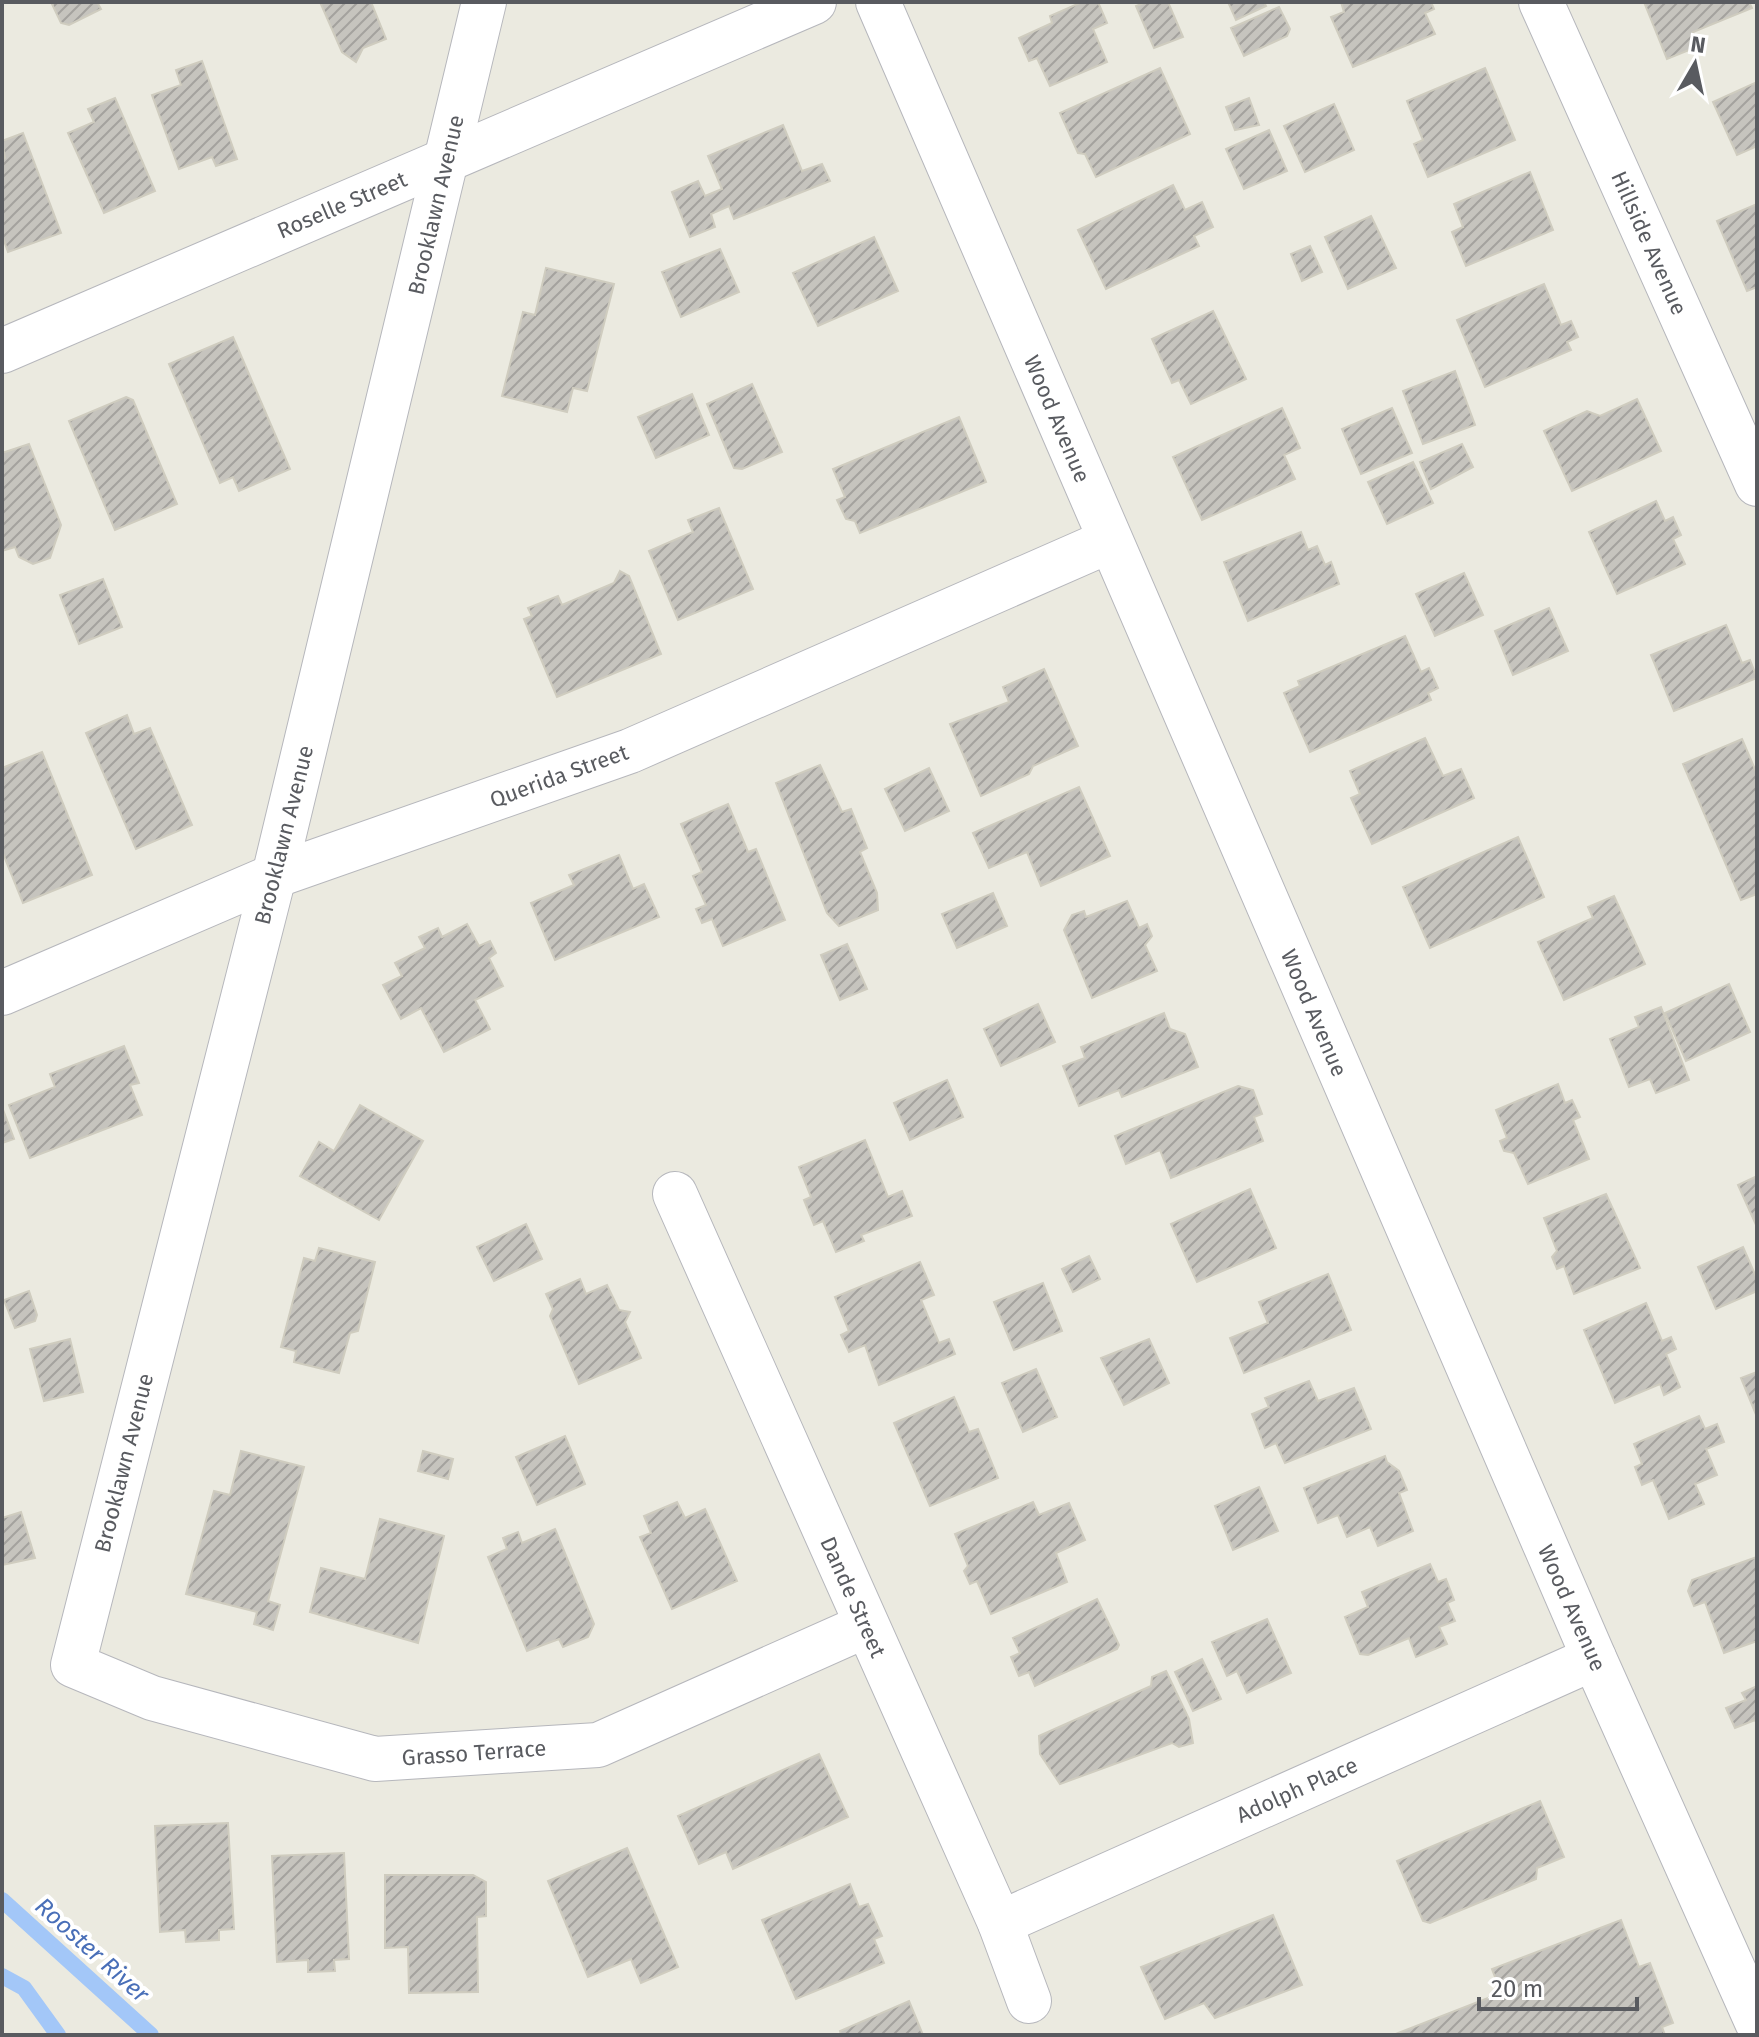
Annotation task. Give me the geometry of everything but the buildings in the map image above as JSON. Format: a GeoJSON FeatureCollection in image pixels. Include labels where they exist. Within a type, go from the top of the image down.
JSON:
{"type":"FeatureCollection","features":[{"type":"Feature","properties":{"kind":"street","name":"Brooklawn Avenue"},"geometry":{"type":"LineString","coordinates":[[73,1665],[274,876],[484,2]]}},
{"type":"Feature","properties":{"kind":"street","name":"Roselle Street"},"geometry":{"type":"LineString","coordinates":[[2,351],[814,2]]}},
{"type":"Feature","properties":{"kind":"street","name":"Wood Avenue"},"geometry":{"type":"LineString","coordinates":[[878,2],[1594,1658],[1757,2022]]}},
{"type":"Feature","properties":{"kind":"street","name":"Hillside Avenue"},"geometry":{"type":"LineString","coordinates":[[1541,2],[1757,484]]}},
{"type":"Feature","properties":{"kind":"street","name":"Querida Street"},"geometry":{"type":"LineString","coordinates":[[2,993],[274,876],[630,751],[1109,541]]}},
{"type":"Feature","properties":{"kind":"street","name":"Dande Street"},"geometry":{"type":"LineString","coordinates":[[675,1194],[1000,1923],[1029,2001]]}},
{"type":"Feature","properties":{"kind":"street","name":"Grasso Terrace"},"geometry":{"type":"LineString","coordinates":[[73,1665],[152,1698],[375,1759],[598,1745],[865,1626]]}},
{"type":"Feature","properties":{"kind":"street","name":"Adolph Place"},"geometry":{"type":"LineString","coordinates":[[1000,1923],[1594,1658]]}},
{"type":"Feature","properties":{"kind":"waterway","name":"Rooster River"},"geometry":{"type":"LineString","coordinates":[[2,1900],[151,2035]]}},
{"type":"Feature","properties":{"kind":"waterway","name":"Rooster River"},"geometry":{"type":"LineString","coordinates":[[2,1976],[24,1988],[58,2035]]}}]}
